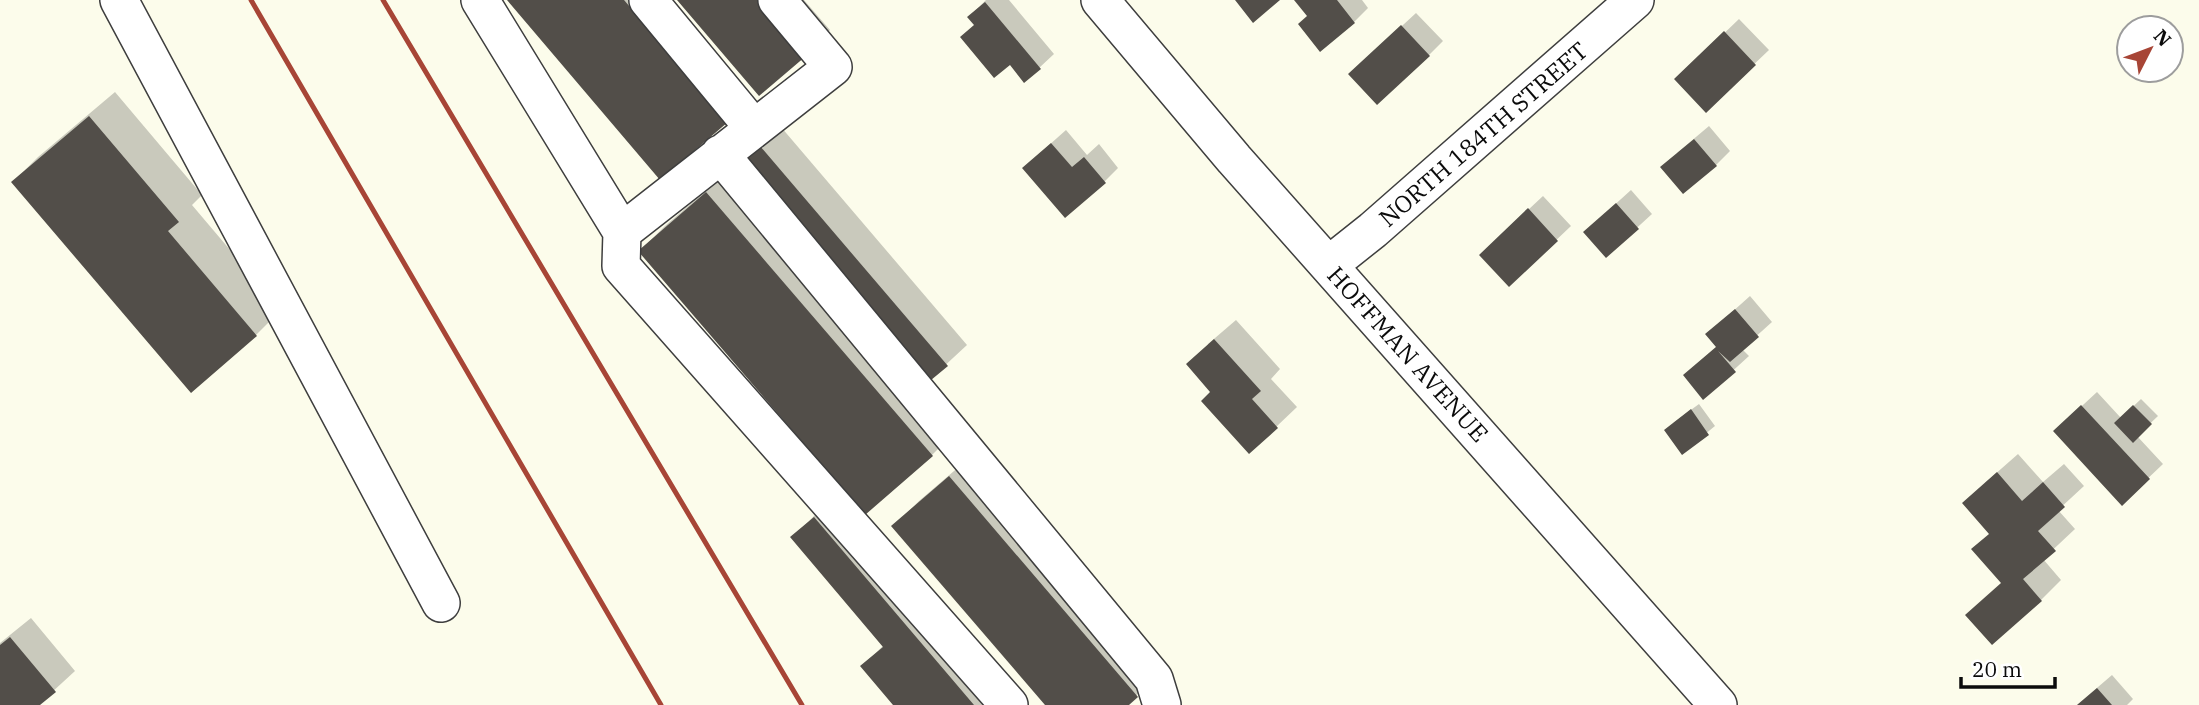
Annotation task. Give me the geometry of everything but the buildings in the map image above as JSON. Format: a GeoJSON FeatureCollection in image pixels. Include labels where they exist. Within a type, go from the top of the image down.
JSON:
{"type":"FeatureCollection","features":[{"type":"Feature","properties":{"kind":"street"},"geometry":{"type":"LineString","coordinates":[[119,0],[441,603]]}},
{"type":"Feature","properties":{"kind":"street"},"geometry":{"type":"LineString","coordinates":[[480,0],[622,232],[621,266],[1009,705]]}},
{"type":"Feature","properties":{"kind":"street"},"geometry":{"type":"LineString","coordinates":[[649,0],[753,127]]}},
{"type":"Feature","properties":{"kind":"street"},"geometry":{"type":"LineString","coordinates":[[622,232],[833,67],[777,0]]}},
{"type":"Feature","properties":{"kind":"street","name":"HOFFMAN AVENUE"},"geometry":{"type":"LineString","coordinates":[[1100,0],[1234,159],[1718,705]]}},
{"type":"Feature","properties":{"kind":"street","name":"NORTH 184TH STREET"},"geometry":{"type":"LineString","coordinates":[[1329,265],[1373,230],[1635,0]]}},
{"type":"Feature","properties":{"kind":"street"},"geometry":{"type":"LineString","coordinates":[[720,154],[1154,679],[1163,705]]}},
{"type":"Feature","properties":{"kind":"railway"},"geometry":{"type":"LineString","coordinates":[[251,0],[661,705]]}},
{"type":"Feature","properties":{"kind":"railway"},"geometry":{"type":"LineString","coordinates":[[383,0],[802,705]]}}]}
